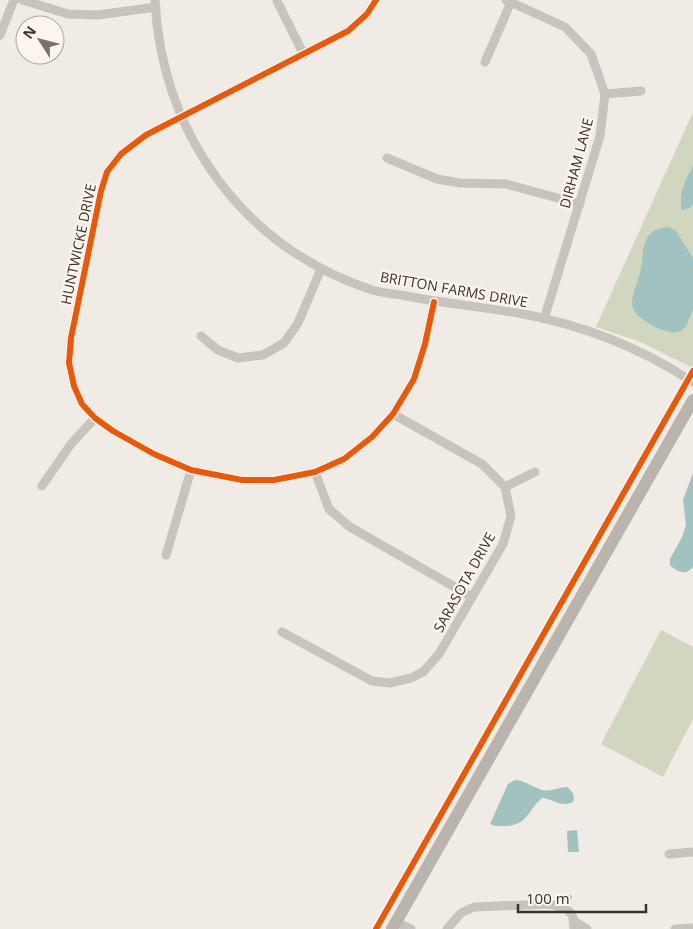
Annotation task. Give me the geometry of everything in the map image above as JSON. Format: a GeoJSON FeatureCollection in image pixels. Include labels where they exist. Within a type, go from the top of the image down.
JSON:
{"type":"FeatureCollection","features":[{"type":"Feature","properties":{"kind":"main road"},"geometry":{"type":"LineString","coordinates":[[394,925],[693,400]]}},
{"type":"Feature","properties":{"kind":"street"},"geometry":{"type":"LineString","coordinates":[[0,35],[14,0]]}},
{"type":"Feature","properties":{"kind":"street"},"geometry":{"type":"LineString","coordinates":[[22,0],[68,14],[98,14],[155,4]]}},
{"type":"Feature","properties":{"kind":"street","name":"HUNTWICKE DRIVE"},"geometry":{"type":"LineString","coordinates":[[376,0],[367,14],[348,31],[146,135],[122,154],[107,172],[101,191],[71,338],[68,363],[74,386],[82,404],[95,418],[113,431],[154,454],[191,470],[242,480],[267,481],[315,472],[344,459],[372,437],[394,414],[414,379],[425,344],[434,302]]}},
{"type":"Feature","properties":{"kind":"street"},"geometry":{"type":"LineString","coordinates":[[277,1],[304,55]]}},
{"type":"Feature","properties":{"kind":"street"},"geometry":{"type":"LineString","coordinates":[[485,62],[509,1]]}},
{"type":"Feature","properties":{"kind":"street","name":"DIRHAM LANE"},"geometry":{"type":"LineString","coordinates":[[509,1],[565,27],[591,54],[605,94],[600,136],[544,319]]}},
{"type":"Feature","properties":{"kind":"street","name":"BRITTON FARMS DRIVE"},"geometry":{"type":"LineString","coordinates":[[155,4],[158,36],[166,67],[182,117],[203,158],[230,197],[254,221],[288,248],[321,269],[374,290],[434,302],[544,319],[591,333],[635,350],[672,368],[693,382]]}},
{"type":"Feature","properties":{"kind":"street"},"geometry":{"type":"LineString","coordinates":[[605,94],[641,91]]}},
{"type":"Feature","properties":{"kind":"street"},"geometry":{"type":"LineString","coordinates":[[387,158],[437,179],[460,183],[506,184],[580,204]]}},
{"type":"Feature","properties":{"kind":"street"},"geometry":{"type":"LineString","coordinates":[[201,336],[218,350],[238,358],[263,355],[284,343],[298,322],[321,269]]}},
{"type":"Feature","properties":{"kind":"street"},"geometry":{"type":"LineString","coordinates":[[394,414],[482,464],[505,487],[535,472]]}},
{"type":"Feature","properties":{"kind":"street"},"geometry":{"type":"LineString","coordinates":[[42,486],[71,444],[95,418]]}},
{"type":"Feature","properties":{"kind":"street"},"geometry":{"type":"LineString","coordinates":[[166,555],[191,470]]}},
{"type":"Feature","properties":{"kind":"street"},"geometry":{"type":"LineString","coordinates":[[315,472],[329,509],[350,527],[472,597]]}},
{"type":"Feature","properties":{"kind":"street","name":"SARASOTA DRIVE"},"geometry":{"type":"LineString","coordinates":[[282,632],[364,678],[382,683],[400,682],[423,672],[440,654],[503,544],[511,516],[505,487]]}},
{"type":"Feature","properties":{"kind":"street"},"geometry":{"type":"LineString","coordinates":[[669,854],[693,852]]}},
{"type":"Feature","properties":{"kind":"street"},"geometry":{"type":"LineString","coordinates":[[451,927],[460,913],[474,907],[550,904],[570,912],[574,925],[587,929]]}},
{"type":"Feature","properties":{"kind":"street"},"geometry":{"type":"LineString","coordinates":[[394,925],[410,929]]}},
{"type":"Feature","properties":{"kind":"street"},"geometry":{"type":"LineString","coordinates":[[675,929],[693,928]]}},
{"type":"Feature","properties":{"kind":"lane"},"geometry":{"type":"LineString","coordinates":[[564,908],[570,897]]}},
{"type":"Feature","properties":{"kind":"green space"},"geometry":{"type":"Polygon","coordinates":[[[693,112],[693,368],[638,341],[596,327],[693,112]]]}},
{"type":"Feature","properties":{"kind":"green space"},"geometry":{"type":"Polygon","coordinates":[[[661,630],[693,647],[693,719],[663,777],[601,744],[661,630]]]}},
{"type":"Feature","properties":{"kind":"water"},"geometry":{"type":"Polygon","coordinates":[[[693,165],[693,204],[690,208],[682,210],[682,192],[693,165]]]}},
{"type":"Feature","properties":{"kind":"water"},"geometry":{"type":"Polygon","coordinates":[[[669,227],[676,231],[693,258],[693,309],[686,326],[681,331],[674,332],[646,322],[633,308],[632,303],[645,243],[653,232],[669,227]]]}},
{"type":"Feature","properties":{"kind":"water"},"geometry":{"type":"Polygon","coordinates":[[[693,473],[693,567],[682,572],[670,565],[670,559],[686,525],[683,500],[693,473]]]}},
{"type":"Feature","properties":{"kind":"water"},"geometry":{"type":"Polygon","coordinates":[[[515,780],[542,790],[567,787],[573,794],[573,802],[561,804],[542,798],[519,823],[506,826],[490,824],[508,784],[515,780]]]}},
{"type":"Feature","properties":{"kind":"water"},"geometry":{"type":"Polygon","coordinates":[[[577,830],[579,852],[568,852],[567,831],[577,830]]]}},
{"type":"Feature","properties":{"kind":"cycle path"},"geometry":{"type":"LineString","coordinates":[[376,0],[367,14],[348,31],[146,135],[121,154],[107,172],[101,191],[71,338],[69,363],[74,386],[82,404],[95,418],[113,431],[154,454],[191,470],[242,480],[274,480],[315,472],[344,459],[372,437],[393,414],[414,379],[425,344],[434,302]]}},
{"type":"Feature","properties":{"kind":"cycle path"},"geometry":{"type":"LineString","coordinates":[[376,929],[693,371]]}}]}
